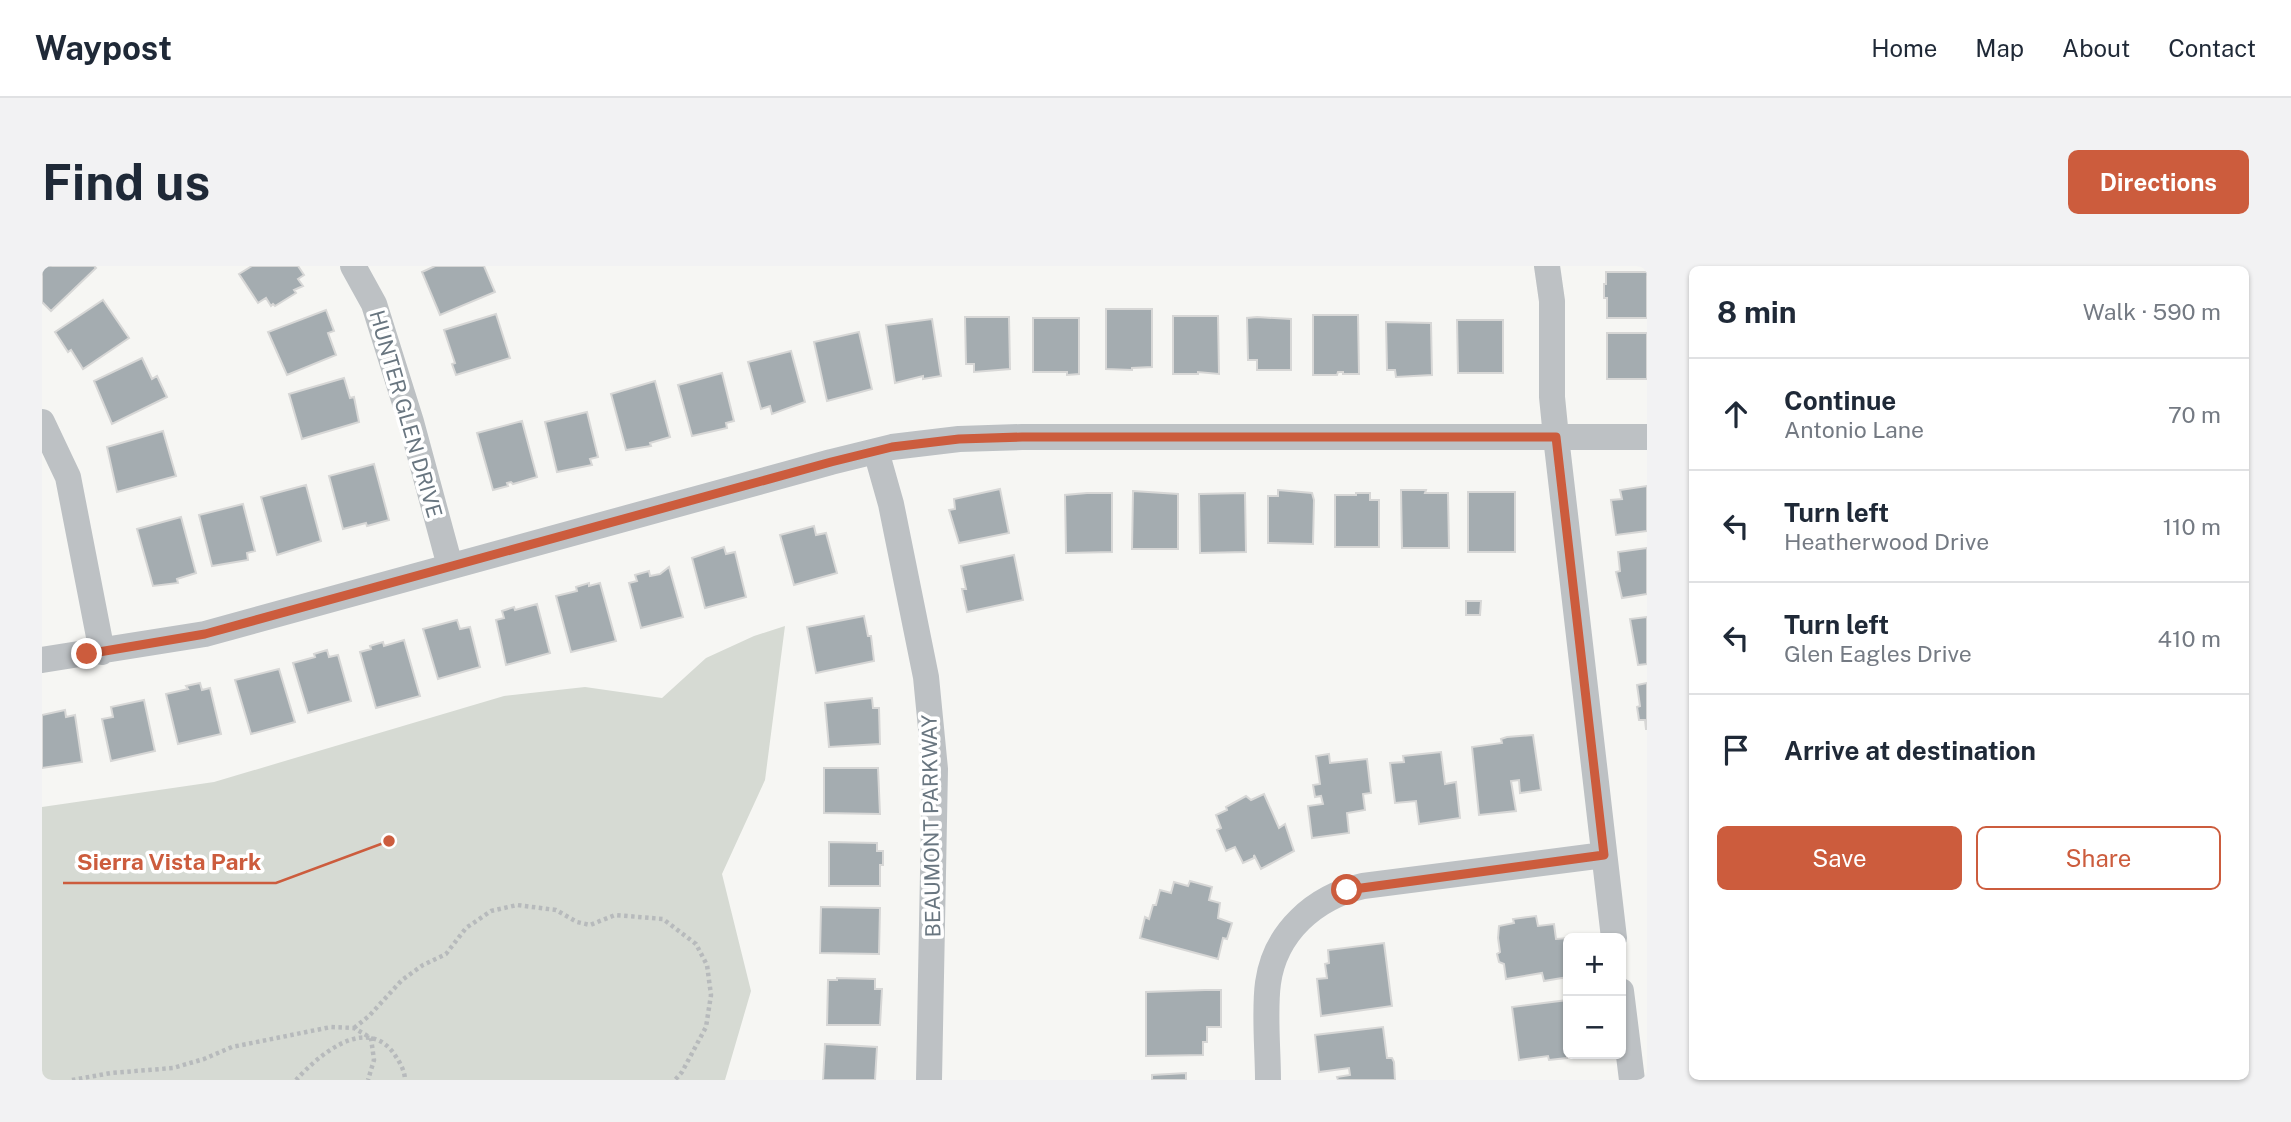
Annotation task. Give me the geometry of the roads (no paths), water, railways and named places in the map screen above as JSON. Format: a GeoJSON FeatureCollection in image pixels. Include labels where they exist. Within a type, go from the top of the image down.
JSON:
{"type":"FeatureCollection","features":[{"type":"Feature","properties":{"kind":"street","name":"HUNTER GLEN DRIVE"},"geometry":{"type":"LineString","coordinates":[[353,266],[374,304],[411,422],[450,566]]}},
{"type":"Feature","properties":{"kind":"street"},"geometry":{"type":"LineString","coordinates":[[1547,266],[1552,301],[1552,397],[1613,933]]}},
{"type":"Feature","properties":{"kind":"street"},"geometry":{"type":"LineString","coordinates":[[42,422],[68,477],[102,652]]}},
{"type":"Feature","properties":{"kind":"street"},"geometry":{"type":"LineString","coordinates":[[42,660],[205,634],[876,451],[959,439],[1647,437]]}},
{"type":"Feature","properties":{"kind":"street","name":"BEAUMONT PARKWAY"},"geometry":{"type":"LineString","coordinates":[[876,451],[891,504],[930,705],[935,769],[929,1080]]}},
{"type":"Feature","properties":{"kind":"street"},"geometry":{"type":"LineString","coordinates":[[1268,1080],[1268,984],[1273,961],[1285,936],[1302,916],[1322,901],[1363,886],[1604,855]]}},
{"type":"Feature","properties":{"kind":"street"},"geometry":{"type":"LineString","coordinates":[[1622,996],[1632,1080]]}},
{"type":"Feature","properties":{"kind":"place","name":"Sierra Vista Park"},"geometry":{"type":"Point","coordinates":[389,841]}}]}
